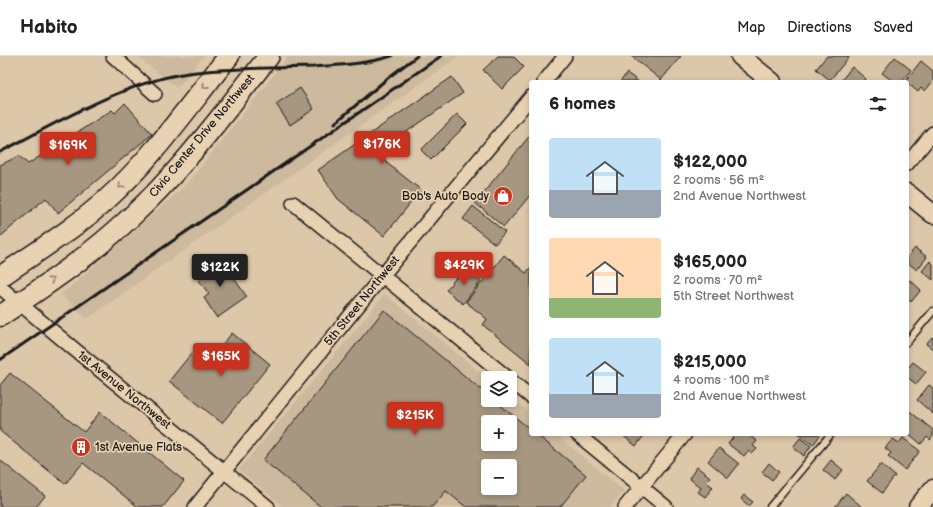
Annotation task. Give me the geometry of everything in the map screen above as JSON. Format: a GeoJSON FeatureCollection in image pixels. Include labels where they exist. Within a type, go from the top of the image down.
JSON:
{"type":"FeatureCollection","features":[{"type":"Feature","properties":{"kind":"main road"},"geometry":{"type":"LineString","coordinates":[[0,277],[86,217],[119,189],[157,146],[229,56]]}},
{"type":"Feature","properties":{"kind":"main road","name":"Civic Center Drive Northwest"},"geometry":{"type":"LineString","coordinates":[[0,316],[106,239],[142,207],[187,159],[269,56]]}},
{"type":"Feature","properties":{"kind":"main road"},"geometry":{"type":"LineString","coordinates":[[740,56],[770,80]]}},
{"type":"Feature","properties":{"kind":"main road"},"geometry":{"type":"LineString","coordinates":[[909,195],[933,214]]}},
{"type":"Feature","properties":{"kind":"main road"},"geometry":{"type":"LineString","coordinates":[[918,507],[933,489]]}},
{"type":"Feature","properties":{"kind":"street"},"geometry":{"type":"LineString","coordinates":[[113,56],[155,94]]}},
{"type":"Feature","properties":{"kind":"street"},"geometry":{"type":"LineString","coordinates":[[546,80],[565,56]]}},
{"type":"Feature","properties":{"kind":"street","name":"5th Street Northwest"},"geometry":{"type":"LineString","coordinates":[[195,507],[382,276],[529,99]]}},
{"type":"Feature","properties":{"kind":"street"},"geometry":{"type":"LineString","coordinates":[[909,162],[933,133]]}},
{"type":"Feature","properties":{"kind":"street"},"geometry":{"type":"LineString","coordinates":[[293,203],[499,371]]}},
{"type":"Feature","properties":{"kind":"street","name":"1st Avenue Northwest"},"geometry":{"type":"LineString","coordinates":[[0,287],[268,507]]}},
{"type":"Feature","properties":{"kind":"street"},"geometry":{"type":"LineString","coordinates":[[517,386],[529,395]]}},
{"type":"Feature","properties":{"kind":"street"},"geometry":{"type":"LineString","coordinates":[[579,436],[666,507]]}},
{"type":"Feature","properties":{"kind":"street"},"geometry":{"type":"LineString","coordinates":[[625,507],[683,436]]}},
{"type":"Feature","properties":{"kind":"lane"},"geometry":{"type":"LineString","coordinates":[[909,340],[933,311]]}},
{"type":"Feature","properties":{"kind":"lane"},"geometry":{"type":"LineString","coordinates":[[770,507],[829,436]]}},
{"type":"Feature","properties":{"kind":"shaded area"},"geometry":{"type":"Polygon","coordinates":[[[137,56],[204,56],[177,88],[137,56]]]}},
{"type":"Feature","properties":{"kind":"shaded area"},"geometry":{"type":"Polygon","coordinates":[[[289,56],[459,56],[87,319],[61,295],[186,185],[289,56]]]}},
{"type":"Feature","properties":{"kind":"shaded area"},"geometry":{"type":"Polygon","coordinates":[[[385,294],[481,373],[481,407],[517,407],[517,403],[529,412],[529,436],[557,436],[624,491],[610,507],[284,507],[239,470],[385,294]]]}},
{"type":"Feature","properties":{"kind":"building"},"geometry":{"type":"Polygon","coordinates":[[[498,56],[513,56],[524,67],[502,89],[483,70],[498,56]]]}},
{"type":"Feature","properties":{"kind":"building"},"geometry":{"type":"Polygon","coordinates":[[[631,56],[681,56],[661,80],[631,56]]]}},
{"type":"Feature","properties":{"kind":"building"},"geometry":{"type":"Polygon","coordinates":[[[827,56],[850,56],[830,80],[816,69],[827,56]]]}},
{"type":"Feature","properties":{"kind":"building"},"geometry":{"type":"Polygon","coordinates":[[[895,57],[911,70],[903,80],[891,80],[882,73],[895,57]]]}},
{"type":"Feature","properties":{"kind":"building"},"geometry":{"type":"Polygon","coordinates":[[[921,61],[933,71],[933,81],[925,91],[921,88],[918,92],[909,84],[909,80],[906,80],[921,61]]]}},
{"type":"Feature","properties":{"kind":"building"},"geometry":{"type":"Polygon","coordinates":[[[852,67],[866,79],[865,80],[842,80],[852,67]]]}},
{"type":"Feature","properties":{"kind":"building"},"geometry":{"type":"Polygon","coordinates":[[[627,73],[636,80],[622,80],[627,73]]]}},
{"type":"Feature","properties":{"kind":"building"},"geometry":{"type":"Polygon","coordinates":[[[452,77],[463,93],[379,151],[388,164],[421,190],[384,236],[338,199],[318,170],[452,77]]]}},
{"type":"Feature","properties":{"kind":"building"},"geometry":{"type":"Polygon","coordinates":[[[300,88],[314,109],[290,125],[276,104],[300,88]]]}},
{"type":"Feature","properties":{"kind":"building"},"geometry":{"type":"Polygon","coordinates":[[[125,103],[152,134],[58,213],[46,198],[0,237],[0,165],[19,156],[28,164],[112,110],[115,113],[125,103]]]}},
{"type":"Feature","properties":{"kind":"building"},"geometry":{"type":"Polygon","coordinates":[[[457,114],[467,124],[431,160],[421,150],[457,114]]]}},
{"type":"Feature","properties":{"kind":"building"},"geometry":{"type":"Polygon","coordinates":[[[529,136],[529,196],[504,227],[475,203],[529,136]]]}},
{"type":"Feature","properties":{"kind":"building"},"geometry":{"type":"Polygon","coordinates":[[[473,206],[505,232],[495,244],[463,219],[473,206]]]}},
{"type":"Feature","properties":{"kind":"building"},"geometry":{"type":"Polygon","coordinates":[[[915,248],[927,257],[917,270],[909,264],[909,256],[915,248]]]}},
{"type":"Feature","properties":{"kind":"building"},"geometry":{"type":"Polygon","coordinates":[[[504,255],[526,273],[529,269],[529,362],[483,325],[487,319],[466,302],[504,255]]]}},
{"type":"Feature","properties":{"kind":"building"},"geometry":{"type":"Polygon","coordinates":[[[220,258],[247,297],[217,318],[204,298],[209,294],[195,275],[220,258]]]}},
{"type":"Feature","properties":{"kind":"building"},"geometry":{"type":"Polygon","coordinates":[[[930,261],[933,264],[933,280],[922,271],[930,261]]]}},
{"type":"Feature","properties":{"kind":"building"},"geometry":{"type":"Polygon","coordinates":[[[465,267],[481,281],[463,304],[446,290],[465,267]]]}},
{"type":"Feature","properties":{"kind":"building"},"geometry":{"type":"Polygon","coordinates":[[[910,280],[921,290],[911,302],[909,300],[910,280]]]}},
{"type":"Feature","properties":{"kind":"building"},"geometry":{"type":"Polygon","coordinates":[[[384,310],[481,389],[481,407],[503,407],[512,415],[481,415],[481,451],[517,451],[517,419],[529,428],[529,436],[538,436],[586,475],[560,507],[466,507],[446,491],[432,507],[321,507],[263,460],[384,310]]]}},
{"type":"Feature","properties":{"kind":"building"},"geometry":{"type":"Polygon","coordinates":[[[232,333],[270,364],[222,423],[169,381],[191,354],[205,366],[232,333]]]}},
{"type":"Feature","properties":{"kind":"building"},"geometry":{"type":"Polygon","coordinates":[[[932,337],[933,338],[933,349],[926,344],[932,337]]]}},
{"type":"Feature","properties":{"kind":"building"},"geometry":{"type":"Polygon","coordinates":[[[913,362],[926,372],[916,384],[909,379],[909,367],[913,362]]]}},
{"type":"Feature","properties":{"kind":"building","name":"1st Avenue Flats"},"geometry":{"type":"Polygon","coordinates":[[[10,373],[84,432],[100,412],[184,481],[163,507],[138,507],[83,463],[65,484],[0,431],[0,385],[10,373]]]}},
{"type":"Feature","properties":{"kind":"building"},"geometry":{"type":"Polygon","coordinates":[[[929,385],[933,388],[933,414],[917,400],[929,385]]]}},
{"type":"Feature","properties":{"kind":"building"},"geometry":{"type":"Polygon","coordinates":[[[909,411],[933,430],[933,436],[930,440],[927,437],[921,444],[909,434],[909,411]]]}},
{"type":"Feature","properties":{"kind":"building"},"geometry":{"type":"Polygon","coordinates":[[[624,436],[644,436],[636,446],[624,436]]]}},
{"type":"Feature","properties":{"kind":"building"},"geometry":{"type":"Polygon","coordinates":[[[734,436],[750,436],[757,441],[753,446],[757,449],[752,454],[748,451],[744,456],[728,444],[734,436]]]}},
{"type":"Feature","properties":{"kind":"building"},"geometry":{"type":"Polygon","coordinates":[[[802,436],[819,436],[813,445],[802,436]]]}},
{"type":"Feature","properties":{"kind":"building"},"geometry":{"type":"Polygon","coordinates":[[[800,438],[811,446],[804,456],[793,447],[800,438]]]}},
{"type":"Feature","properties":{"kind":"building"},"geometry":{"type":"Polygon","coordinates":[[[903,438],[920,451],[905,470],[888,456],[891,453],[885,448],[893,439],[899,443],[903,438]]]}},
{"type":"Feature","properties":{"kind":"building"},"geometry":{"type":"Polygon","coordinates":[[[719,448],[739,464],[728,478],[708,461],[719,448]]]}},
{"type":"Feature","properties":{"kind":"building"},"geometry":{"type":"Polygon","coordinates":[[[0,460],[45,496],[36,507],[0,507],[0,460]]]}},
{"type":"Feature","properties":{"kind":"building"},"geometry":{"type":"Polygon","coordinates":[[[831,460],[843,470],[835,480],[823,470],[831,460]]]}},
{"type":"Feature","properties":{"kind":"building"},"geometry":{"type":"Polygon","coordinates":[[[769,463],[779,472],[772,480],[762,472],[769,463]]]}},
{"type":"Feature","properties":{"kind":"building"},"geometry":{"type":"Polygon","coordinates":[[[881,464],[895,476],[882,493],[867,481],[881,464]]]}},
{"type":"Feature","properties":{"kind":"building"},"geometry":{"type":"Polygon","coordinates":[[[697,467],[710,477],[706,482],[713,487],[705,497],[698,492],[701,488],[689,478],[697,467]]]}},
{"type":"Feature","properties":{"kind":"building"},"geometry":{"type":"Polygon","coordinates":[[[846,493],[862,507],[835,507],[846,493]]]}},
{"type":"Feature","properties":{"kind":"building"},"geometry":{"type":"Polygon","coordinates":[[[744,495],[753,502],[749,506],[741,499],[744,495]]]}},
{"type":"Feature","properties":{"kind":"railway"},"geometry":{"type":"LineString","coordinates":[[0,152],[95,103],[145,83],[171,76],[196,72],[255,68],[344,65],[373,61],[392,56]]}},
{"type":"Feature","properties":{"kind":"railway"},"geometry":{"type":"LineString","coordinates":[[335,123],[389,77],[417,56]]}},
{"type":"Feature","properties":{"kind":"railway"},"geometry":{"type":"LineString","coordinates":[[0,360],[441,56]]}},
{"type":"Feature","properties":{"kind":"place","name":"Bob's Auto Body"},"geometry":{"type":"Point","coordinates":[503,196]}},
{"type":"Feature","properties":{"kind":"place","name":"1st Avenue Flats"},"geometry":{"type":"Point","coordinates":[81,447]}}]}
